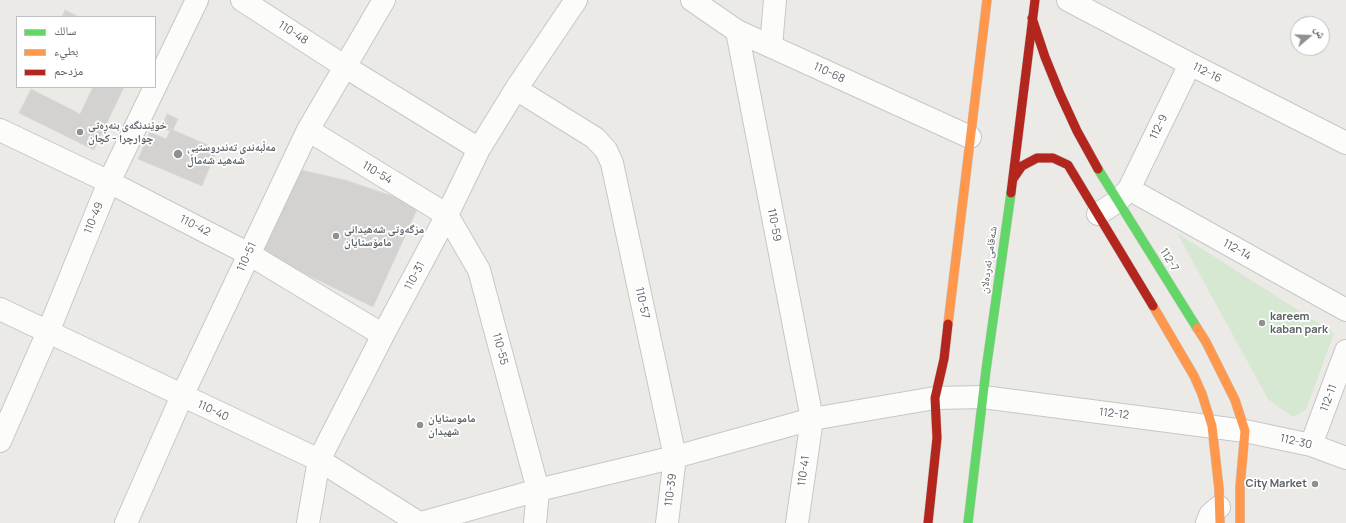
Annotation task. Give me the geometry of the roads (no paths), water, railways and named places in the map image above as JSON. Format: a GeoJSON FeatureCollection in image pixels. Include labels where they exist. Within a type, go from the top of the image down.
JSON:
{"type":"FeatureCollection","features":[{"type":"Feature","properties":{"kind":"main road"},"geometry":{"type":"LineString","coordinates":[[928,523],[936,438],[935,398],[944,359],[987,0]]}},
{"type":"Feature","properties":{"kind":"main road","name":"شەقامی ئەردەلان"},"geometry":{"type":"LineString","coordinates":[[968,523],[1035,0]]}},
{"type":"Feature","properties":{"kind":"main road","name":"112-7"},"geometry":{"type":"LineString","coordinates":[[1032,18],[1045,57],[1060,94],[1096,166],[1123,195],[1209,348],[1232,394],[1245,431],[1240,487],[1240,523]]}},
{"type":"Feature","properties":{"kind":"main road"},"geometry":{"type":"LineString","coordinates":[[1013,179],[1022,166],[1037,158],[1053,158],[1068,165],[1077,178],[1194,376],[1202,394],[1212,426],[1219,489],[1215,518]]}},
{"type":"Feature","properties":{"kind":"street","name":"110-49"},"geometry":{"type":"LineString","coordinates":[[156,85],[197,0]]}},
{"type":"Feature","properties":{"kind":"street","name":"110-48"},"geometry":{"type":"LineString","coordinates":[[242,0],[344,66],[479,149]]}},
{"type":"Feature","properties":{"kind":"street","name":"110-51"},"geometry":{"type":"LineString","coordinates":[[126,523],[182,396],[308,130],[344,66],[384,0]]}},
{"type":"Feature","properties":{"kind":"street","name":"110-31"},"geometry":{"type":"LineString","coordinates":[[308,523],[319,460],[383,335],[447,215],[479,149],[516,89],[576,0]]}},
{"type":"Feature","properties":{"kind":"street","name":"110-68"},"geometry":{"type":"LineString","coordinates":[[692,0],[736,31],[970,137]]}},
{"type":"Feature","properties":{"kind":"street"},"geometry":{"type":"LineString","coordinates":[[771,46],[775,0]]}},
{"type":"Feature","properties":{"kind":"street","name":"112-16"},"geometry":{"type":"LineString","coordinates":[[1068,0],[1346,144]]}},
{"type":"Feature","properties":{"kind":"street","name":"110-59"},"geometry":{"type":"LineString","coordinates":[[736,31],[812,419]]}},
{"type":"Feature","properties":{"kind":"street","name":"112-9"},"geometry":{"type":"LineString","coordinates":[[1123,195],[1190,64]]}},
{"type":"Feature","properties":{"kind":"street","name":"110-49"},"geometry":{"type":"LineString","coordinates":[[0,441],[48,332],[109,182],[154,88]]}},
{"type":"Feature","properties":{"kind":"street","name":"110-57"},"geometry":{"type":"LineString","coordinates":[[516,89],[594,138],[606,150],[612,163],[675,457]]}},
{"type":"Feature","properties":{"kind":"street","name":"110-42"},"geometry":{"type":"LineString","coordinates":[[0,130],[109,182],[248,254],[383,335]]}},
{"type":"Feature","properties":{"kind":"street","name":"110-54"},"geometry":{"type":"LineString","coordinates":[[308,130],[447,215]]}},
{"type":"Feature","properties":{"kind":"street"},"geometry":{"type":"LineString","coordinates":[[1098,214],[1123,195]]}},
{"type":"Feature","properties":{"kind":"street","name":"112-14"},"geometry":{"type":"LineString","coordinates":[[1123,195],[1346,310]]}},
{"type":"Feature","properties":{"kind":"street","name":"110-55"},"geometry":{"type":"LineString","coordinates":[[447,215],[480,270],[538,490],[535,523]]}},
{"type":"Feature","properties":{"kind":"street","name":"110-40"},"geometry":{"type":"LineString","coordinates":[[0,309],[319,460],[420,523]]}},
{"type":"Feature","properties":{"kind":"street","name":"112-11"},"geometry":{"type":"LineString","coordinates":[[1311,445],[1346,351]]}},
{"type":"Feature","properties":{"kind":"street","name":"112-12"},"geometry":{"type":"LineString","coordinates":[[420,523],[538,490],[675,457],[812,419],[935,398],[983,397],[1245,431]]}},
{"type":"Feature","properties":{"kind":"street","name":"110-41"},"geometry":{"type":"LineString","coordinates":[[797,523],[812,419]]}},
{"type":"Feature","properties":{"kind":"street","name":"112-30"},"geometry":{"type":"LineString","coordinates":[[1245,431],[1311,445],[1346,458]]}},
{"type":"Feature","properties":{"kind":"street","name":"110-39"},"geometry":{"type":"LineString","coordinates":[[667,523],[675,457]]}},
{"type":"Feature","properties":{"kind":"place","name":"خوێندنگەی بنەڕەتی چوارچرا - کچان"},"geometry":{"type":"Point","coordinates":[80,132]}},
{"type":"Feature","properties":{"kind":"place","name":"مەڵبەندی تەندروستیی شەهید شەماڵ"},"geometry":{"type":"Point","coordinates":[178,154]}},
{"type":"Feature","properties":{"kind":"place","name":"مزگەوتی شەهیدانی مامۆستایان"},"geometry":{"type":"Point","coordinates":[336,236]}},
{"type":"Feature","properties":{"kind":"place","name":"kareem kaban park"},"geometry":{"type":"Point","coordinates":[1262,323]}},
{"type":"Feature","properties":{"kind":"place","name":"ماموستايان شهيدان"},"geometry":{"type":"Point","coordinates":[420,425]}},
{"type":"Feature","properties":{"kind":"place","name":"City Market"},"geometry":{"type":"Point","coordinates":[1315,484]}}]}
